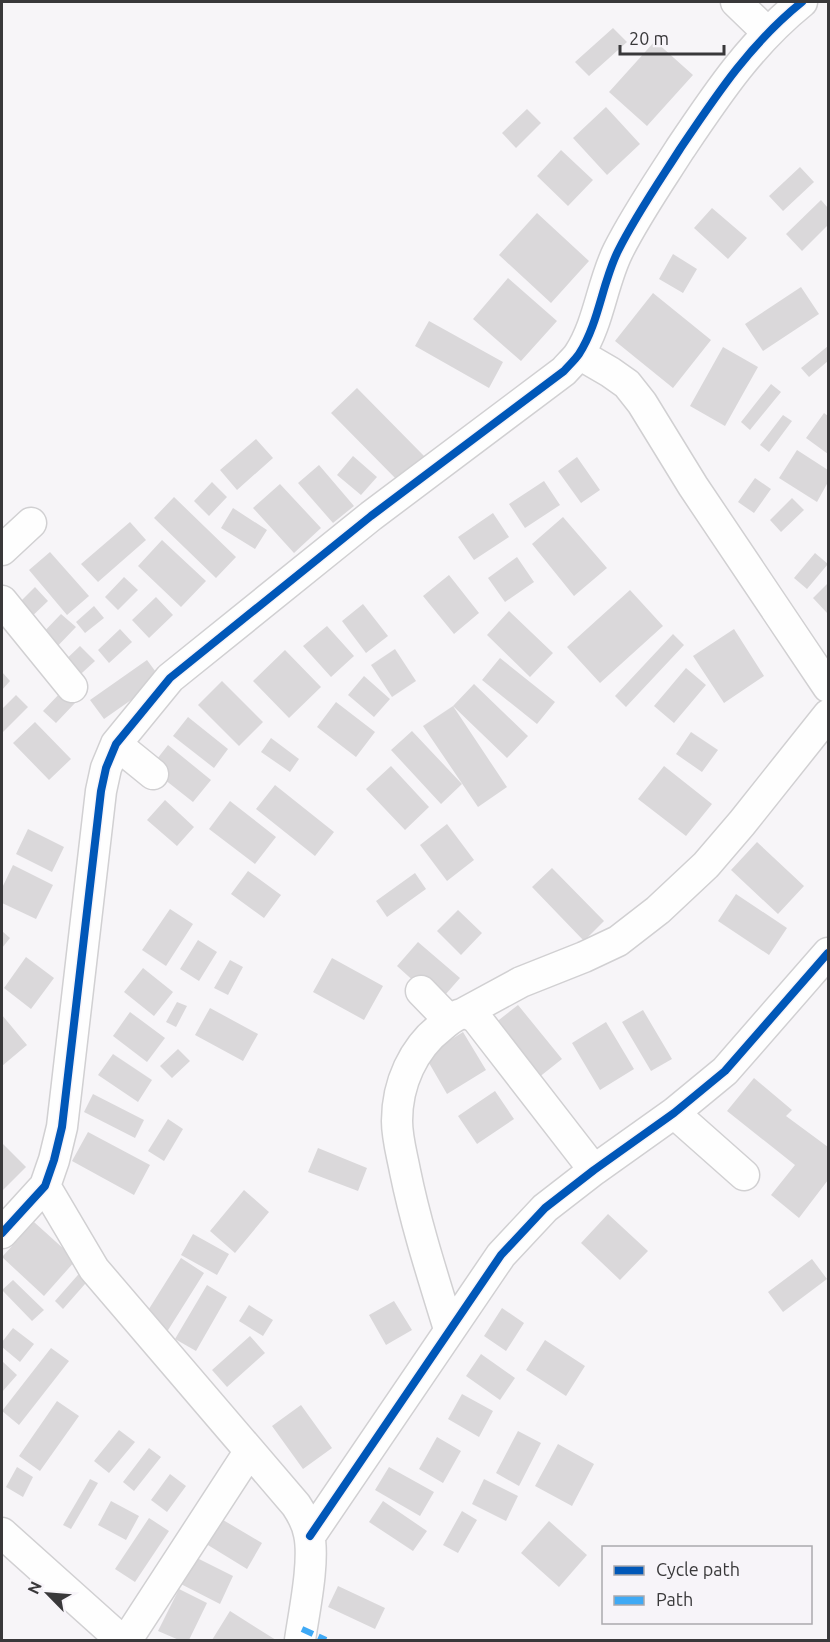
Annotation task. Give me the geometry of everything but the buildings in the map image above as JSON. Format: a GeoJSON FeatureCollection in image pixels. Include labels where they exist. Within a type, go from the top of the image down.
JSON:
{"type":"FeatureCollection","features":[{"type":"Feature","properties":{"kind":"street"},"geometry":{"type":"LineString","coordinates":[[735,2],[767,32]]}},
{"type":"Feature","properties":{"kind":"street"},"geometry":{"type":"LineString","coordinates":[[2,1233],[45,1186],[62,1127],[101,791],[106,768],[116,744],[170,678],[370,516],[564,370],[579,354],[589,334],[618,251],[644,204],[714,99],[767,32],[802,2]]}},
{"type":"Feature","properties":{"kind":"street"},"geometry":{"type":"LineString","coordinates":[[579,354],[627,384],[642,403],[693,486],[828,687]]}},
{"type":"Feature","properties":{"kind":"street"},"geometry":{"type":"LineString","coordinates":[[2,550],[31,523]]}},
{"type":"Feature","properties":{"kind":"street"},"geometry":{"type":"LineString","coordinates":[[2,601],[72,687]]}},
{"type":"Feature","properties":{"kind":"street"},"geometry":{"type":"LineString","coordinates":[[449,1329],[418,1227],[408,1186],[397,1121],[402,1085],[411,1062],[431,1034],[456,1016],[521,982],[618,941],[658,910],[713,856],[828,715]]}},
{"type":"Feature","properties":{"kind":"street"},"geometry":{"type":"LineString","coordinates":[[116,744],[153,774]]}},
{"type":"Feature","properties":{"kind":"street"},"geometry":{"type":"LineString","coordinates":[[310,1536],[449,1329],[508,1247],[545,1208],[674,1113],[725,1071],[828,953]]}},
{"type":"Feature","properties":{"kind":"street"},"geometry":{"type":"LineString","coordinates":[[421,992],[456,1016],[470,1013],[477,1019],[594,1170]]}},
{"type":"Feature","properties":{"kind":"street"},"geometry":{"type":"LineString","coordinates":[[674,1113],[744,1175]]}},
{"type":"Feature","properties":{"kind":"street"},"geometry":{"type":"LineString","coordinates":[[45,1186],[94,1269],[296,1505],[310,1536],[309,1637]]}},
{"type":"Feature","properties":{"kind":"street"},"geometry":{"type":"LineString","coordinates":[[2,1533],[118,1637],[125,1639],[130,1635],[249,1452]]}},
{"type":"Feature","properties":{"kind":"marked path"},"geometry":{"type":"LineString","coordinates":[[302,1629],[326,1640]]}},
{"type":"Feature","properties":{"kind":"cycle path"},"geometry":{"type":"LineString","coordinates":[[2,1233],[45,1186],[62,1127],[101,791],[106,768],[116,744],[170,678],[371,516],[564,371],[586,342],[618,251],[648,199],[735,71],[766,35],[802,2]]}},
{"type":"Feature","properties":{"kind":"cycle path"},"geometry":{"type":"LineString","coordinates":[[310,1536],[501,1255],[545,1208],[674,1113],[725,1071],[828,953]]}}]}
